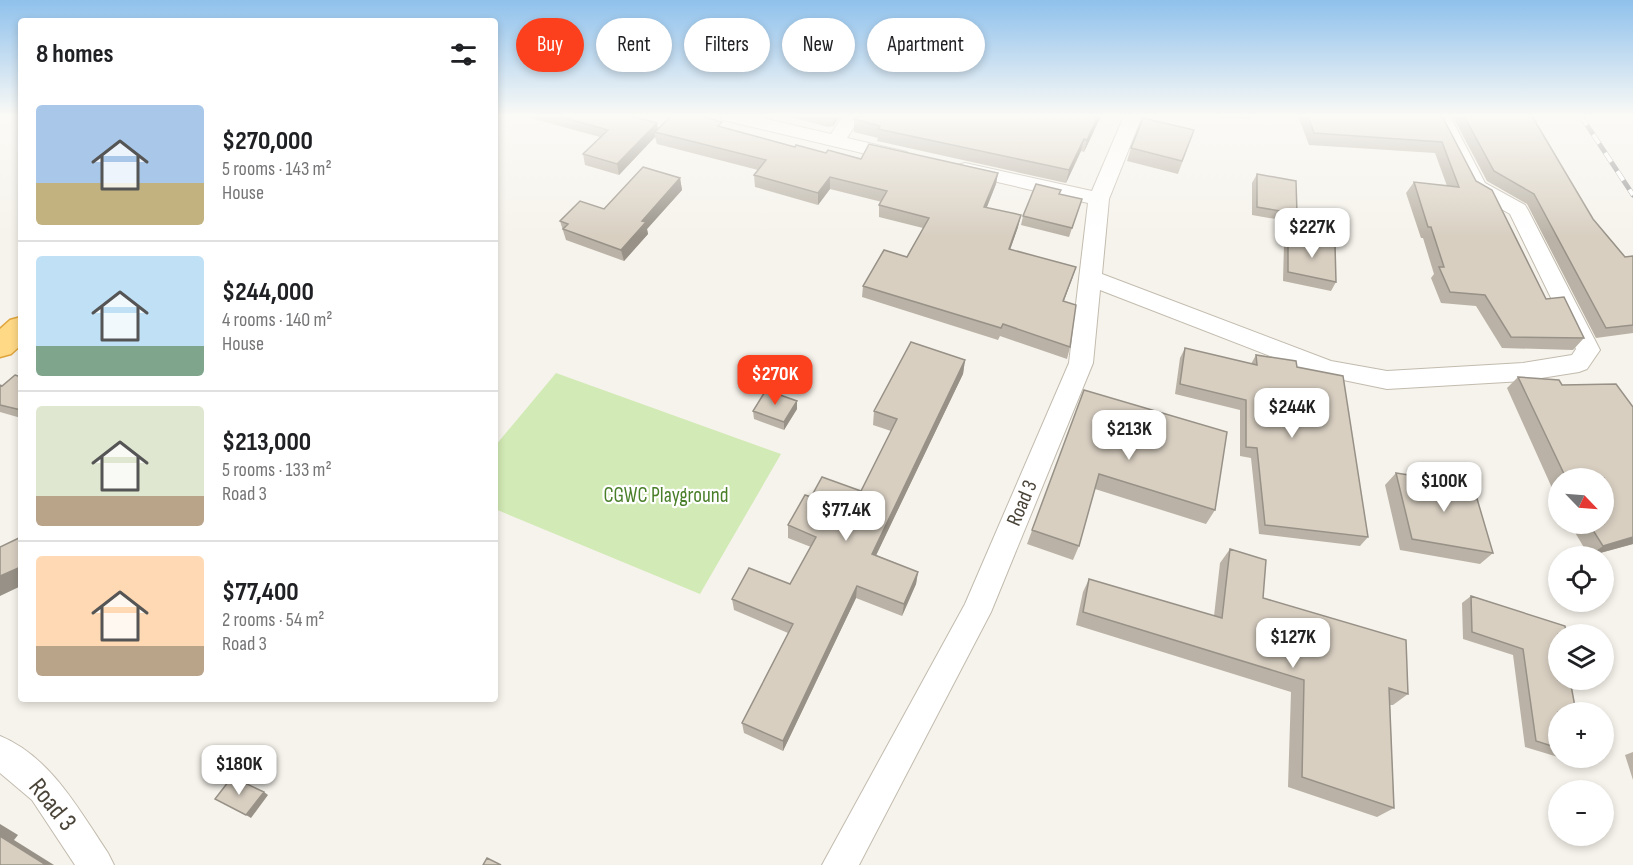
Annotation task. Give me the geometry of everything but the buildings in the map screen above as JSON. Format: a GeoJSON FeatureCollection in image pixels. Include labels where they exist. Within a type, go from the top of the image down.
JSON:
{"type":"FeatureCollection","features":[{"type":"Feature","properties":{"kind":"highway"},"geometry":{"type":"LineString","coordinates":[[0,332],[18,317]]}},
{"type":"Feature","properties":{"kind":"highway"},"geometry":{"type":"LineString","coordinates":[[0,346],[18,331]]}},
{"type":"Feature","properties":{"kind":"street"},"geometry":{"type":"LineString","coordinates":[[906,156],[920,160]]}},
{"type":"Feature","properties":{"kind":"street","name":"Road 3"},"geometry":{"type":"LineString","coordinates":[[840,865],[980,602],[1082,363],[1099,199],[1116,156]]}},
{"type":"Feature","properties":{"kind":"street"},"geometry":{"type":"LineString","coordinates":[[1091,278],[1328,369],[1387,380],[1523,372],[1579,363],[1588,350],[1518,210],[1477,187],[1462,156]]}},
{"type":"Feature","properties":{"kind":"street"},"geometry":{"type":"LineString","coordinates":[[941,165],[1099,199]]}},
{"type":"Feature","properties":{"kind":"street","name":"Road 3"},"geometry":{"type":"LineString","coordinates":[[0,752],[44,788],[96,865]]}},
{"type":"Feature","properties":{"kind":"green space","name":"CGWC Playground"},"geometry":{"type":"Polygon","coordinates":[[[556,373],[781,454],[700,594],[498,510],[498,442],[556,373]]]}},
{"type":"Feature","properties":{"kind":"railway"},"geometry":{"type":"LineString","coordinates":[[1608,156],[1633,195]]}}]}
